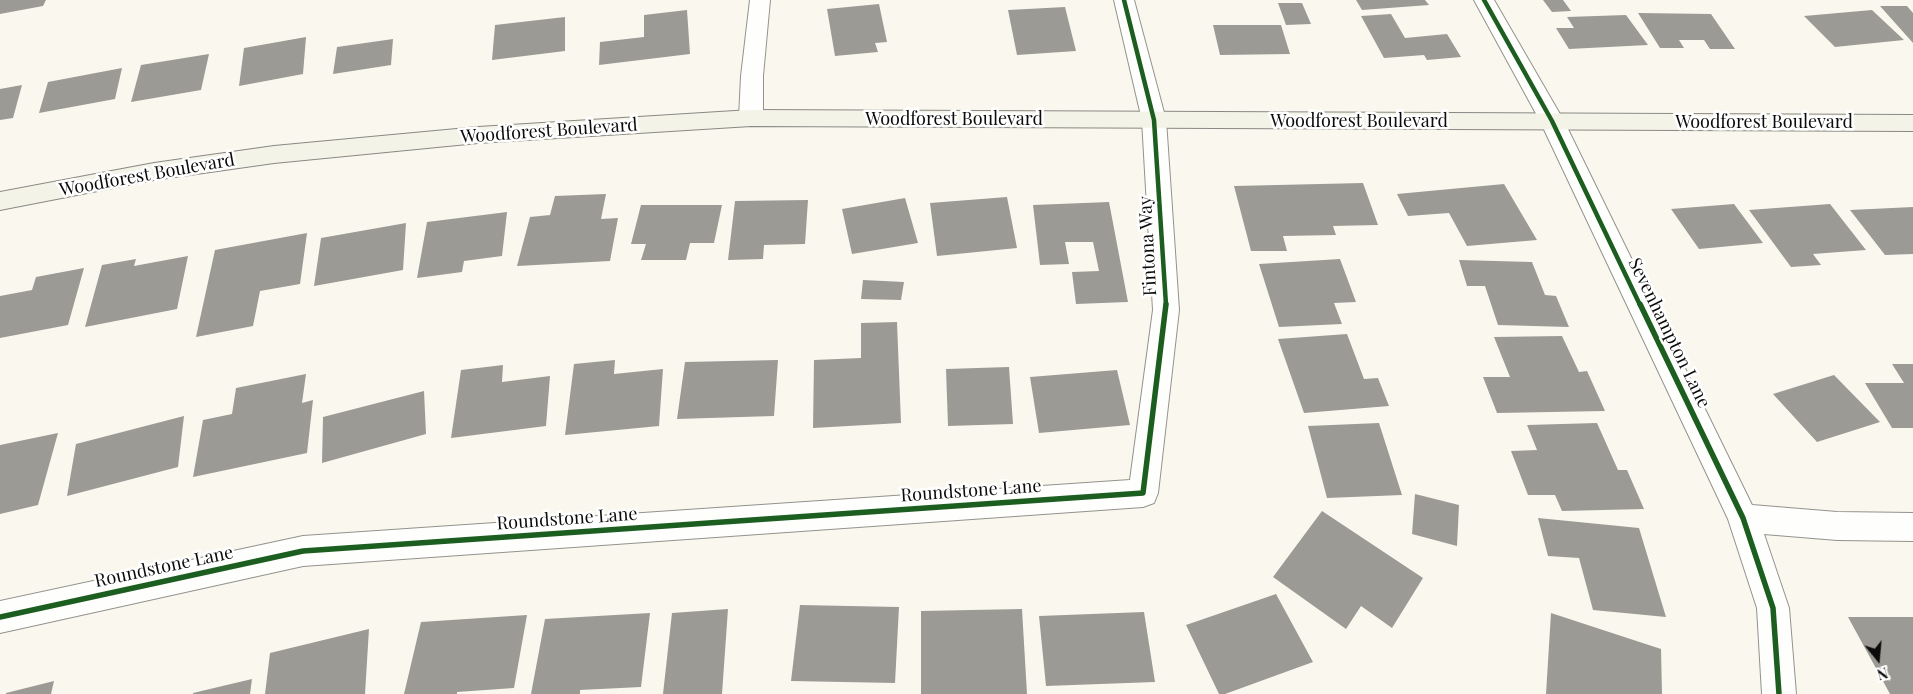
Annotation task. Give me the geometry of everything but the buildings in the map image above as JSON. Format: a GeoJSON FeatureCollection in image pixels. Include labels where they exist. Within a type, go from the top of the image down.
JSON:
{"type":"FeatureCollection","features":[{"type":"Feature","properties":{"kind":"main road","name":"Woodforest Boulevard"},"geometry":{"type":"LineString","coordinates":[[0,201],[205,163],[393,142],[569,128],[751,118],[1913,124]]}},
{"type":"Feature","properties":{"kind":"street"},"geometry":{"type":"LineString","coordinates":[[751,118],[753,59],[760,0]]}},
{"type":"Feature","properties":{"kind":"street","name":"Fintona Way"},"geometry":{"type":"LineString","coordinates":[[1124,0],[1154,120],[1166,310],[1143,493]]}},
{"type":"Feature","properties":{"kind":"street","name":"Sevenhampton Lane"},"geometry":{"type":"LineString","coordinates":[[1484,0],[1552,121],[1743,518],[1773,608],[1780,694]]}},
{"type":"Feature","properties":{"kind":"street","name":"Roundstone Lane"},"geometry":{"type":"LineString","coordinates":[[0,617],[303,551],[1143,493]]}},
{"type":"Feature","properties":{"kind":"street"},"geometry":{"type":"LineString","coordinates":[[1743,518],[1837,526],[1913,527]]}},
{"type":"Feature","properties":{"kind":"cycle path"},"geometry":{"type":"LineString","coordinates":[[0,617],[303,551],[1143,493],[1166,310],[1154,120],[1124,0]]}},
{"type":"Feature","properties":{"kind":"cycle path"},"geometry":{"type":"LineString","coordinates":[[1484,0],[1552,121],[1743,518],[1773,608],[1779,694]]}}]}
